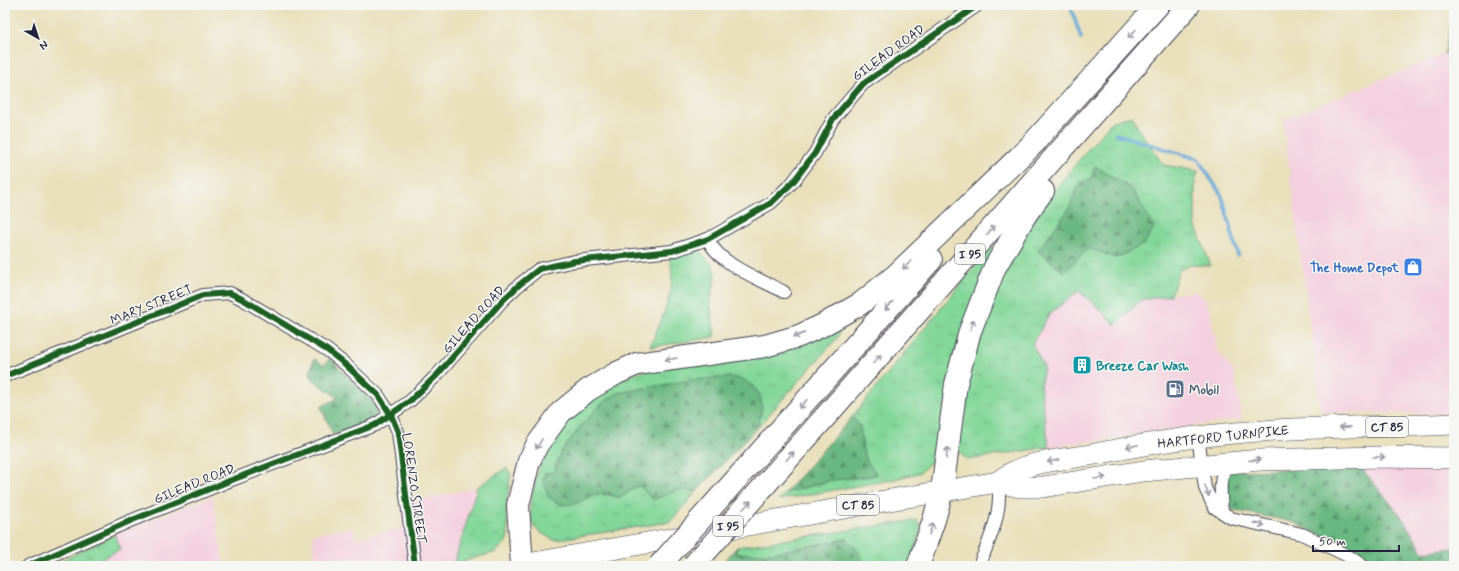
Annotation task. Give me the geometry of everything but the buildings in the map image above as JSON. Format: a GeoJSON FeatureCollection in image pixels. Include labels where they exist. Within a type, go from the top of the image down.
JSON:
{"type":"FeatureCollection","features":[{"type":"Feature","properties":{"kind":"highway","name":"I 95"},"geometry":{"type":"LineString","coordinates":[[659,566],[1158,5]]}},
{"type":"Feature","properties":{"kind":"highway","name":"I 95"},"geometry":{"type":"LineString","coordinates":[[693,566],[1189,5]]}},
{"type":"Feature","properties":{"kind":"highway"},"geometry":{"type":"LineString","coordinates":[[918,566],[934,520],[942,491],[956,384],[970,331],[995,267],[1026,214],[1058,170],[1117,102],[1175,22]]}},
{"type":"Feature","properties":{"kind":"highway"},"geometry":{"type":"LineString","coordinates":[[522,565],[518,505],[529,461],[537,445],[561,412],[588,390],[617,373],[637,364],[764,346],[799,336],[821,326],[860,304],[896,275],[1036,141]]}},
{"type":"Feature","properties":{"kind":"highway","name":"HARTFORD TURNPIKE"},"geometry":{"type":"LineString","coordinates":[[998,482],[1014,472],[1043,463],[1139,445],[1198,436],[1319,428],[1454,424]]}},
{"type":"Feature","properties":{"kind":"highway","name":"HARTFORD TURNPIKE"},"geometry":{"type":"LineString","coordinates":[[522,565],[998,482],[1016,486],[1043,487],[1142,471],[1202,464],[1326,458],[1454,458]]}},
{"type":"Feature","properties":{"kind":"street","name":"GILEAD ROAD"},"geometry":{"type":"LineString","coordinates":[[28,566],[137,518],[375,425],[410,401],[432,380],[502,301],[519,285],[539,270],[575,261],[672,251],[708,239],[771,203],[794,182],[815,153],[834,119],[863,84],[978,5]]}},
{"type":"Feature","properties":{"kind":"street"},"geometry":{"type":"LineString","coordinates":[[708,239],[712,247],[720,256],[736,267],[784,292]]}},
{"type":"Feature","properties":{"kind":"street","name":"MARY STREET"},"geometry":{"type":"LineString","coordinates":[[5,376],[202,295],[230,293],[327,350],[346,365],[378,396],[391,414]]}},
{"type":"Feature","properties":{"kind":"street","name":"LORENZO STREET"},"geometry":{"type":"LineString","coordinates":[[391,414],[398,432],[415,566]]}},
{"type":"Feature","properties":{"kind":"street"},"geometry":{"type":"LineString","coordinates":[[1198,436],[1205,488],[1214,507],[1231,518],[1302,534],[1350,557],[1363,566]]}},
{"type":"Feature","properties":{"kind":"street"},"geometry":{"type":"LineString","coordinates":[[1222,512],[1220,493],[1222,474],[1227,463]]}},
{"type":"Feature","properties":{"kind":"street"},"geometry":{"type":"LineString","coordinates":[[979,566],[998,513],[1000,499],[998,482]]}},
{"type":"Feature","properties":{"kind":"shaded area"},"geometry":{"type":"Polygon","coordinates":[[[1454,50],[1454,414],[1321,412],[1283,120],[1454,50]]]}},
{"type":"Feature","properties":{"kind":"shaded area"},"geometry":{"type":"Polygon","coordinates":[[[1079,291],[1099,308],[1115,325],[1141,300],[1194,291],[1205,298],[1211,315],[1217,350],[1234,372],[1242,419],[1049,447],[1040,386],[1044,367],[1032,344],[1050,313],[1079,291]]]}},
{"type":"Feature","properties":{"kind":"shaded area"},"geometry":{"type":"Polygon","coordinates":[[[1361,468],[1454,469],[1454,548],[1423,552],[1401,516],[1361,468]]]}},
{"type":"Feature","properties":{"kind":"shaded area"},"geometry":{"type":"Polygon","coordinates":[[[477,487],[454,564],[446,566],[316,566],[312,534],[353,527],[355,539],[404,528],[401,505],[477,487]]]}},
{"type":"Feature","properties":{"kind":"shaded area"},"geometry":{"type":"Polygon","coordinates":[[[213,496],[224,566],[88,566],[120,549],[115,535],[213,496]]]}},
{"type":"Feature","properties":{"kind":"green space"},"geometry":{"type":"Polygon","coordinates":[[[1454,12],[1454,50],[1444,54],[1454,12]]]}},
{"type":"Feature","properties":{"kind":"green space"},"geometry":{"type":"Polygon","coordinates":[[[1132,116],[1139,130],[1163,165],[1198,171],[1195,182],[1195,224],[1211,266],[1191,265],[1179,270],[1171,295],[1141,300],[1115,325],[1099,308],[1079,291],[1050,313],[1032,344],[1044,367],[1040,386],[1049,447],[967,460],[958,450],[964,385],[984,312],[1008,260],[1050,195],[1112,121],[1132,116]],[[1095,167],[1092,178],[1038,251],[1089,248],[1116,258],[1095,167]]]}},
{"type":"Feature","properties":{"kind":"green space"},"geometry":{"type":"Polygon","coordinates":[[[1095,166],[1132,189],[1154,227],[1144,244],[1116,258],[1089,248],[1064,272],[1038,251],[1069,209],[1079,183],[1092,178],[1095,166]]]}},
{"type":"Feature","properties":{"kind":"green space"},"geometry":{"type":"Polygon","coordinates":[[[991,247],[995,252],[933,462],[928,464],[921,472],[891,480],[778,500],[785,493],[831,480],[875,475],[876,472],[869,465],[863,451],[860,426],[852,417],[991,247]]]}},
{"type":"Feature","properties":{"kind":"green space"},"geometry":{"type":"Polygon","coordinates":[[[696,248],[712,264],[716,275],[710,302],[715,337],[650,347],[670,291],[672,268],[669,257],[696,248]]]}},
{"type":"Feature","properties":{"kind":"green space"},"geometry":{"type":"Polygon","coordinates":[[[837,328],[840,331],[837,338],[757,428],[762,408],[650,387],[618,393],[561,452],[554,472],[574,504],[601,494],[620,498],[639,485],[653,500],[678,490],[697,491],[670,522],[554,540],[535,528],[531,521],[530,505],[536,476],[546,449],[562,425],[585,401],[636,373],[837,328]]]}},
{"type":"Feature","properties":{"kind":"green space"},"geometry":{"type":"Polygon","coordinates":[[[330,358],[373,401],[376,409],[376,415],[372,420],[333,435],[321,407],[338,398],[312,379],[310,372],[314,359],[324,365],[330,358]]]}},
{"type":"Feature","properties":{"kind":"green space"},"geometry":{"type":"Polygon","coordinates":[[[730,377],[744,380],[754,387],[759,394],[762,408],[757,428],[697,491],[678,490],[653,500],[639,485],[620,498],[606,493],[592,496],[574,504],[562,505],[549,498],[543,481],[545,473],[554,472],[561,452],[585,421],[602,403],[618,393],[690,380],[730,377]]]}},
{"type":"Feature","properties":{"kind":"green space"},"geometry":{"type":"Polygon","coordinates":[[[852,417],[860,426],[863,451],[869,465],[876,472],[876,475],[831,480],[785,493],[852,417]]]}},
{"type":"Feature","properties":{"kind":"green space"},"geometry":{"type":"Polygon","coordinates":[[[506,468],[511,474],[506,506],[508,536],[506,542],[496,552],[454,564],[477,487],[506,468]]]}},
{"type":"Feature","properties":{"kind":"green space"},"geometry":{"type":"Polygon","coordinates":[[[1361,468],[1401,516],[1423,552],[1454,548],[1454,566],[1383,566],[1376,561],[1293,522],[1233,510],[1227,501],[1225,490],[1227,480],[1232,471],[1361,468]]]}},
{"type":"Feature","properties":{"kind":"green space"},"geometry":{"type":"Polygon","coordinates":[[[917,520],[922,526],[910,566],[864,566],[863,562],[847,539],[771,553],[735,554],[737,547],[917,520]]]}},
{"type":"Feature","properties":{"kind":"green space"},"geometry":{"type":"Polygon","coordinates":[[[115,535],[120,549],[88,566],[50,566],[115,535]]]}},
{"type":"Feature","properties":{"kind":"green space"},"geometry":{"type":"Polygon","coordinates":[[[847,539],[858,551],[864,566],[720,566],[737,547],[735,554],[771,553],[847,539]]]}},
{"type":"Feature","properties":{"kind":"waterway"},"geometry":{"type":"LineString","coordinates":[[1070,5],[1081,38]]}},
{"type":"Feature","properties":{"kind":"waterway"},"geometry":{"type":"LineString","coordinates":[[1116,134],[1198,159],[1222,196],[1238,255]]}},
{"type":"Feature","properties":{"kind":"cycle path"},"geometry":{"type":"LineString","coordinates":[[28,566],[130,521],[375,425],[410,401],[437,375],[502,301],[539,269],[575,261],[672,251],[708,239],[771,203],[793,182],[815,153],[833,119],[863,84],[978,5]]}},
{"type":"Feature","properties":{"kind":"cycle path"},"geometry":{"type":"LineString","coordinates":[[5,376],[203,295],[230,293],[327,350],[346,365],[378,395],[391,415],[398,432],[415,566]]}},
{"type":"Feature","properties":{"kind":"place","name":"The Home Depot"},"geometry":{"type":"Point","coordinates":[1413,267]}},
{"type":"Feature","properties":{"kind":"place","name":"Breeze Car Wash"},"geometry":{"type":"Point","coordinates":[1082,365]}},
{"type":"Feature","properties":{"kind":"place","name":"Mobil"},"geometry":{"type":"Point","coordinates":[1175,389]}}]}
